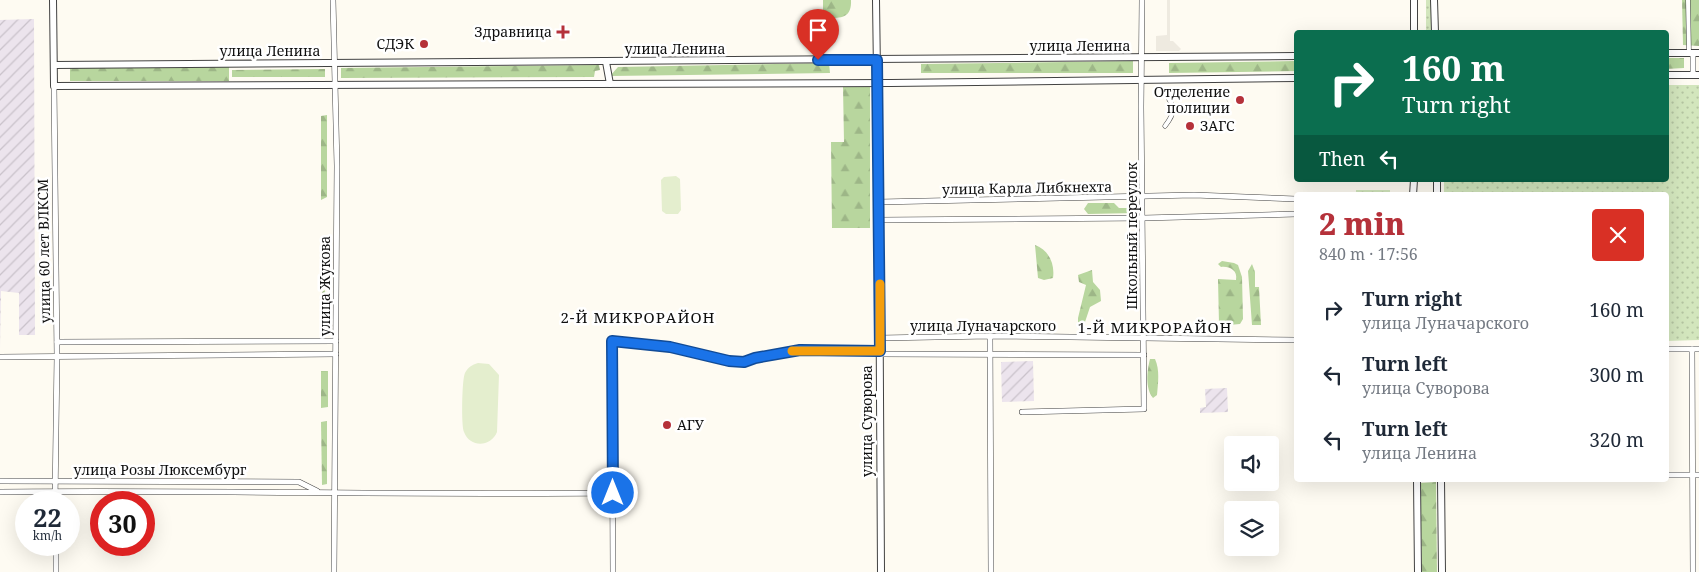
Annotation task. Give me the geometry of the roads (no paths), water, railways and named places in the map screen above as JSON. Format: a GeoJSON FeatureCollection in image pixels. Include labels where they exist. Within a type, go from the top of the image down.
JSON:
{"type":"FeatureCollection","features":[{"type":"Feature","properties":{"kind":"street","name":"улица 60 лет ВЛКСМ"},"geometry":{"type":"LineString","coordinates":[[53,0],[57,342],[55,491]]}},
{"type":"Feature","properties":{"kind":"street","name":"улица Жукова"},"geometry":{"type":"LineString","coordinates":[[333,0],[336,64],[334,572]]}},
{"type":"Feature","properties":{"kind":"street","name":"улица Суворова"},"geometry":{"type":"LineString","coordinates":[[876,0],[881,572]]}},
{"type":"Feature","properties":{"kind":"street","name":"Школьный переулок"},"geometry":{"type":"LineString","coordinates":[[1022,412],[1144,410],[1142,0]]}},
{"type":"Feature","properties":{"kind":"street"},"geometry":{"type":"LineString","coordinates":[[1414,0],[1414,30]]}},
{"type":"Feature","properties":{"kind":"street"},"geometry":{"type":"LineString","coordinates":[[1434,0],[1434,30]]}},
{"type":"Feature","properties":{"kind":"street"},"geometry":{"type":"LineString","coordinates":[[1669,75],[1696,75],[1688,0]]}},
{"type":"Feature","properties":{"kind":"street"},"geometry":{"type":"LineString","coordinates":[[1669,53],[1694,53]]}},
{"type":"Feature","properties":{"kind":"street","name":"улица Ленина"},"geometry":{"type":"LineString","coordinates":[[54,65],[1294,56]]}},
{"type":"Feature","properties":{"kind":"street"},"geometry":{"type":"LineString","coordinates":[[606,62],[610,84]]}},
{"type":"Feature","properties":{"kind":"street"},"geometry":{"type":"LineString","coordinates":[[54,86],[877,83],[1294,78]]}},
{"type":"Feature","properties":{"kind":"street"},"geometry":{"type":"LineString","coordinates":[[1165,93],[1172,104],[1172,116],[1165,126]]}},
{"type":"Feature","properties":{"kind":"street","name":"улица Карла Либкнехта"},"geometry":{"type":"LineString","coordinates":[[879,202],[1243,196],[1294,199]]}},
{"type":"Feature","properties":{"kind":"street"},"geometry":{"type":"LineString","coordinates":[[879,220],[1143,218],[1294,214]]}},
{"type":"Feature","properties":{"kind":"street"},"geometry":{"type":"LineString","coordinates":[[990,336],[991,572]]}},
{"type":"Feature","properties":{"kind":"street","name":"улица Луначарского"},"geometry":{"type":"LineString","coordinates":[[880,338],[990,336],[1294,340]]}},
{"type":"Feature","properties":{"kind":"street"},"geometry":{"type":"LineString","coordinates":[[57,342],[336,341]]}},
{"type":"Feature","properties":{"kind":"street","name":"улица Луначарского"},"geometry":{"type":"LineString","coordinates":[[613,493],[612,341],[670,347],[729,361],[744,362],[755,358],[800,350],[880,353],[1144,355]]}},
{"type":"Feature","properties":{"kind":"street"},"geometry":{"type":"LineString","coordinates":[[1669,349],[1699,349]]}},
{"type":"Feature","properties":{"kind":"street"},"geometry":{"type":"LineString","coordinates":[[1692,349],[1696,475],[1693,572]]}},
{"type":"Feature","properties":{"kind":"street"},"geometry":{"type":"LineString","coordinates":[[0,357],[336,354]]}},
{"type":"Feature","properties":{"kind":"street"},"geometry":{"type":"LineString","coordinates":[[1669,476],[1696,475]]}},
{"type":"Feature","properties":{"kind":"street","name":"улица Розы Люксембург"},"geometry":{"type":"LineString","coordinates":[[0,481],[299,482],[318,492]]}},
{"type":"Feature","properties":{"kind":"street"},"geometry":{"type":"LineString","coordinates":[[1417,482],[1418,572]]}},
{"type":"Feature","properties":{"kind":"street"},"geometry":{"type":"LineString","coordinates":[[1441,482],[1442,572]]}},
{"type":"Feature","properties":{"kind":"street","name":"улица Розы Люксембург"},"geometry":{"type":"LineString","coordinates":[[0,492],[15,492]]}},
{"type":"Feature","properties":{"kind":"street","name":"улица Розы Люксембург"},"geometry":{"type":"LineString","coordinates":[[80,492],[613,493]]}},
{"type":"Feature","properties":{"kind":"street"},"geometry":{"type":"LineString","coordinates":[[613,493],[614,572]]}},
{"type":"Feature","properties":{"kind":"street"},"geometry":{"type":"LineString","coordinates":[[56,556],[56,572]]}},
{"type":"Feature","properties":{"kind":"place","name":"Здравница"},"geometry":{"type":"Point","coordinates":[563,32]}},
{"type":"Feature","properties":{"kind":"place","name":"СДЭК"},"geometry":{"type":"Point","coordinates":[424,44]}},
{"type":"Feature","properties":{"kind":"place","name":"Отделение полиции"},"geometry":{"type":"Point","coordinates":[1240,100]}},
{"type":"Feature","properties":{"kind":"place","name":"ЗАГС"},"geometry":{"type":"Point","coordinates":[1190,126]}},
{"type":"Feature","properties":{"kind":"place","name":"АГУ"},"geometry":{"type":"Point","coordinates":[667,425]}},
{"type":"Feature","properties":{"kind":"district","name":"2-Й МИКРОРАЙОН"},"geometry":{"type":"Point","coordinates":[638,318]}},
{"type":"Feature","properties":{"kind":"district","name":"1-Й МИКРОРАЙОН"},"geometry":{"type":"Point","coordinates":[1155,328]}}]}
